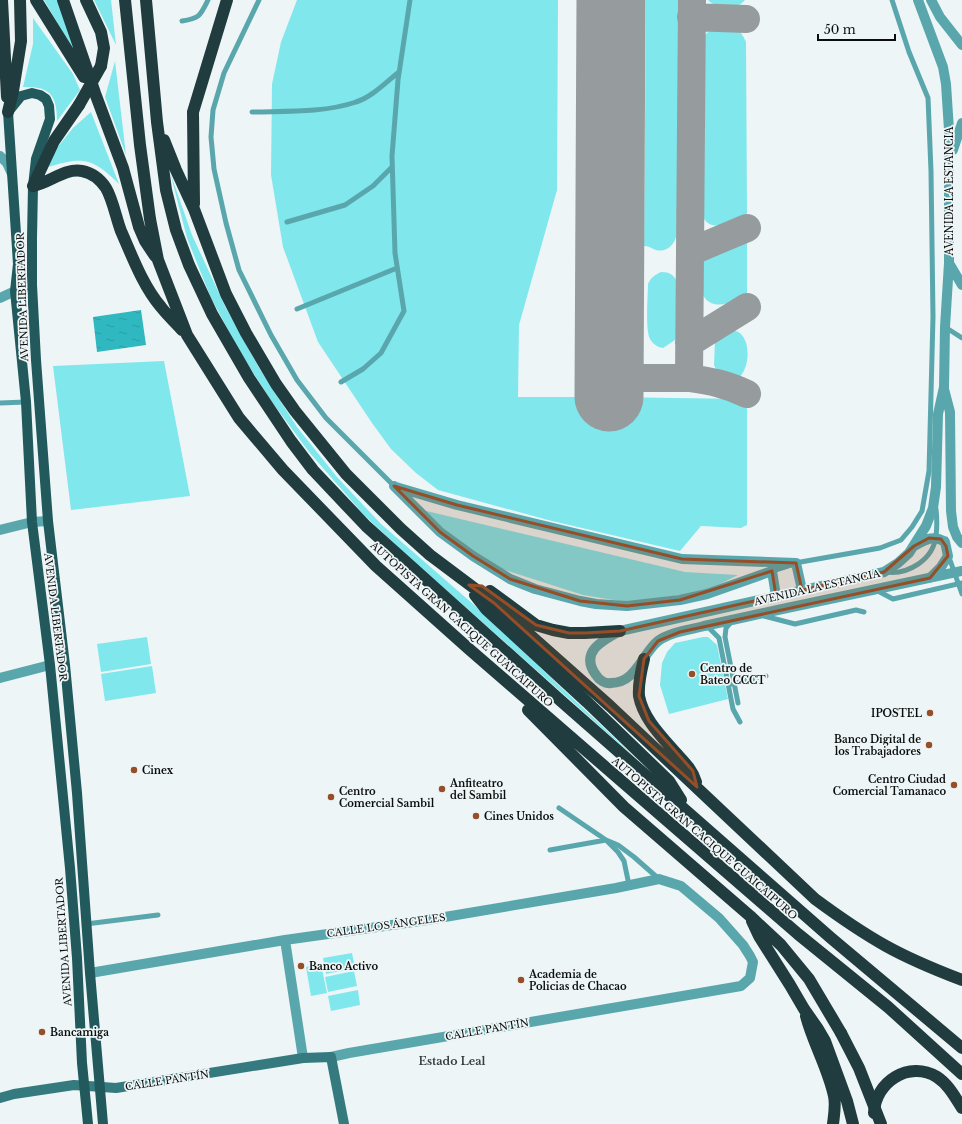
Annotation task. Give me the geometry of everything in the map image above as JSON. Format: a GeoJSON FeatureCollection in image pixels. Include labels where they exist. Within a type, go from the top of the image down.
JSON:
{"type":"FeatureCollection","features":[{"type":"Feature","properties":{"kind":"highway"},"geometry":{"type":"LineString","coordinates":[[2,0],[7,117]]}},
{"type":"Feature","properties":{"kind":"highway"},"geometry":{"type":"LineString","coordinates":[[7,117],[21,42],[20,0]]}},
{"type":"Feature","properties":{"kind":"highway"},"geometry":{"type":"LineString","coordinates":[[36,0],[95,93]]}},
{"type":"Feature","properties":{"kind":"highway"},"geometry":{"type":"LineString","coordinates":[[63,0],[123,168],[139,227],[145,241],[158,260]]}},
{"type":"Feature","properties":{"kind":"highway"},"geometry":{"type":"LineString","coordinates":[[33,186],[54,141],[79,105],[101,66],[104,48],[101,32],[86,0]]}},
{"type":"Feature","properties":{"kind":"highway","name":"AUTOPISTA GRAN CACIQUE GUAICAIPURO"},"geometry":{"type":"LineString","coordinates":[[125,0],[140,145],[150,219],[158,260],[186,335],[239,418],[283,470],[376,566],[469,649],[798,934],[888,1007],[962,1074]]}},
{"type":"Feature","properties":{"kind":"highway","name":"AUTOPISTA GRAN CACIQUE GUAICAIPURO"},"geometry":{"type":"LineString","coordinates":[[146,0],[157,122],[166,190],[176,230],[189,265],[212,314],[249,378],[291,441],[309,464],[366,526],[561,701],[687,810],[831,938],[962,1048]]}},
{"type":"Feature","properties":{"kind":"highway"},"geometry":{"type":"LineString","coordinates":[[194,209],[193,112],[227,0]]}},
{"type":"Feature","properties":{"kind":"highway"},"geometry":{"type":"LineString","coordinates":[[157,122],[176,170],[194,209],[226,294],[246,333],[276,384],[295,411],[346,474],[401,529],[430,555],[494,604],[610,706],[815,898],[842,919],[887,946],[919,963],[962,980]]}},
{"type":"Feature","properties":{"kind":"highway"},"geometry":{"type":"LineString","coordinates":[[33,186],[43,184],[60,174],[71,171],[81,171],[95,175],[106,188],[121,230],[145,283],[160,306],[186,335]]}},
{"type":"Feature","properties":{"kind":"highway"},"geometry":{"type":"LineString","coordinates":[[469,586],[486,609],[587,702],[669,781],[687,810]]}},
{"type":"Feature","properties":{"kind":"highway"},"geometry":{"type":"LineString","coordinates":[[469,586],[482,586],[536,625],[569,633],[585,634],[620,631]]}},
{"type":"Feature","properties":{"kind":"highway"},"geometry":{"type":"LineString","coordinates":[[469,649],[624,807],[750,916],[781,945],[795,961],[809,979],[841,1033],[859,1068],[881,1124]]}},
{"type":"Feature","properties":{"kind":"highway"},"geometry":{"type":"LineString","coordinates":[[644,659],[641,672],[639,696],[645,712],[649,721],[665,742],[693,772],[697,787]]}},
{"type":"Feature","properties":{"kind":"highway"},"geometry":{"type":"LineString","coordinates":[[750,916],[759,936],[825,1041],[847,1101],[853,1124]]}},
{"type":"Feature","properties":{"kind":"highway"},"geometry":{"type":"LineString","coordinates":[[804,1009],[811,1034],[824,1066],[834,1097],[835,1111],[833,1124]]}},
{"type":"Feature","properties":{"kind":"highway"},"geometry":{"type":"LineString","coordinates":[[876,1124],[875,1107],[881,1090],[893,1078],[909,1072],[926,1072],[939,1078],[948,1086],[962,1108]]}},
{"type":"Feature","properties":{"kind":"main road","name":"AVENIDA LIBERTADOR"},"geometry":{"type":"LineString","coordinates":[[88,1124],[84,1085],[70,868],[50,665],[32,522],[26,402],[15,291],[18,264],[13,176],[7,117],[21,96],[32,93],[40,95],[46,99],[50,106],[50,119],[36,159],[33,186],[32,285],[48,521],[77,785],[86,924],[103,1124]]}},
{"type":"Feature","properties":{"kind":"main road","name":"CALLE PANTÍN"},"geometry":{"type":"LineString","coordinates":[[0,1098],[21,1093],[74,1085],[116,1088],[303,1058],[331,1057]]}},
{"type":"Feature","properties":{"kind":"main road"},"geometry":{"type":"LineString","coordinates":[[331,1057],[344,1124]]}},
{"type":"Feature","properties":{"kind":"street","name":"AVENIDA LA ESTANCIA"},"geometry":{"type":"LineString","coordinates":[[918,0],[943,67],[949,107],[949,263],[945,326],[944,387],[938,414],[935,494],[933,508],[926,526],[909,553],[898,563],[884,572],[620,631],[605,639],[595,647],[590,655],[591,664],[595,675],[602,681],[608,684],[621,682],[630,676],[653,646],[666,636],[734,619],[962,571]]}},
{"type":"Feature","properties":{"kind":"street"},"geometry":{"type":"LineString","coordinates":[[930,0],[940,17],[962,45]]}},
{"type":"Feature","properties":{"kind":"street"},"geometry":{"type":"LineString","coordinates":[[949,163],[956,137],[962,123]]}},
{"type":"Feature","properties":{"kind":"street"},"geometry":{"type":"LineString","coordinates":[[0,156],[7,163],[13,176]]}},
{"type":"Feature","properties":{"kind":"street"},"geometry":{"type":"LineString","coordinates":[[949,263],[962,285]]}},
{"type":"Feature","properties":{"kind":"street"},"geometry":{"type":"LineString","coordinates":[[0,298],[32,285]]}},
{"type":"Feature","properties":{"kind":"street","name":"AVENIDA LA ESTANCIA"},"geometry":{"type":"LineString","coordinates":[[944,387],[950,412],[951,510],[953,527],[957,537],[962,543]]}},
{"type":"Feature","properties":{"kind":"street"},"geometry":{"type":"LineString","coordinates":[[394,486],[456,505],[682,559],[796,563],[802,590]]}},
{"type":"Feature","properties":{"kind":"street"},"geometry":{"type":"LineString","coordinates":[[394,486],[440,532],[479,560],[510,579],[535,589],[596,604],[627,606],[680,600],[707,594],[772,571],[776,596]]}},
{"type":"Feature","properties":{"kind":"street"},"geometry":{"type":"LineString","coordinates":[[0,530],[32,522],[48,521]]}},
{"type":"Feature","properties":{"kind":"street"},"geometry":{"type":"LineString","coordinates":[[914,546],[929,538],[941,539],[945,542],[948,556],[941,567],[930,578]]}},
{"type":"Feature","properties":{"kind":"street"},"geometry":{"type":"LineString","coordinates":[[0,678],[50,665]]}},
{"type":"Feature","properties":{"kind":"street","name":"CALLE LOS ÁNGELES"},"geometry":{"type":"LineString","coordinates":[[90,973],[285,940],[427,920],[629,885],[659,878]]}},
{"type":"Feature","properties":{"kind":"street","name":"CALLE PANTÍN"},"geometry":{"type":"LineString","coordinates":[[331,1057],[741,986],[747,982],[752,974],[753,962],[750,956],[720,918],[681,886],[659,878]]}},
{"type":"Feature","properties":{"kind":"street"},"geometry":{"type":"LineString","coordinates":[[285,940],[303,1058]]}},
{"type":"Feature","properties":{"kind":"lane"},"geometry":{"type":"LineString","coordinates":[[182,21],[194,19],[199,16],[208,0]]}},
{"type":"Feature","properties":{"kind":"lane"},"geometry":{"type":"LineString","coordinates":[[259,0],[224,73],[213,110],[211,137],[214,169],[226,223],[239,270],[271,335],[297,380],[326,418],[394,486]]}},
{"type":"Feature","properties":{"kind":"lane"},"geometry":{"type":"LineString","coordinates":[[341,382],[363,369],[381,353],[404,311],[395,253],[392,156],[399,72],[410,0]]}},
{"type":"Feature","properties":{"kind":"lane"},"geometry":{"type":"LineString","coordinates":[[772,571],[796,563],[880,548],[901,540],[922,511],[929,471],[933,317],[931,171],[928,98],[892,0]]}},
{"type":"Feature","properties":{"kind":"lane"},"geometry":{"type":"LineString","coordinates":[[252,112],[320,110],[357,102],[372,94],[399,72]]}},
{"type":"Feature","properties":{"kind":"lane"},"geometry":{"type":"LineString","coordinates":[[287,222],[345,205],[372,186],[392,167]]}},
{"type":"Feature","properties":{"kind":"lane"},"geometry":{"type":"LineString","coordinates":[[297,309],[397,268]]}},
{"type":"Feature","properties":{"kind":"lane"},"geometry":{"type":"LineString","coordinates":[[945,326],[962,338]]}},
{"type":"Feature","properties":{"kind":"lane"},"geometry":{"type":"LineString","coordinates":[[0,403],[26,402]]}},
{"type":"Feature","properties":{"kind":"lane"},"geometry":{"type":"LineString","coordinates":[[935,494],[941,539],[961,586],[962,594]]}},
{"type":"Feature","properties":{"kind":"lane"},"geometry":{"type":"LineString","coordinates":[[884,572],[892,573],[920,564],[941,539]]}},
{"type":"Feature","properties":{"kind":"lane"},"geometry":{"type":"LineString","coordinates":[[876,589],[893,599],[961,586]]}},
{"type":"Feature","properties":{"kind":"lane"},"geometry":{"type":"LineString","coordinates":[[757,614],[797,625],[856,610],[864,612]]}},
{"type":"Feature","properties":{"kind":"lane"},"geometry":{"type":"LineString","coordinates":[[734,619],[729,623],[725,637],[738,703]]}},
{"type":"Feature","properties":{"kind":"lane"},"geometry":{"type":"LineString","coordinates":[[703,627],[709,628],[718,638],[733,709],[740,722]]}},
{"type":"Feature","properties":{"kind":"lane"},"geometry":{"type":"LineString","coordinates":[[728,684],[766,676]]}},
{"type":"Feature","properties":{"kind":"lane"},"geometry":{"type":"LineString","coordinates":[[559,808],[606,840],[618,852],[624,861],[629,885]]}},
{"type":"Feature","properties":{"kind":"lane"},"geometry":{"type":"LineString","coordinates":[[550,850],[606,840],[618,845],[659,878]]}},
{"type":"Feature","properties":{"kind":"lane"},"geometry":{"type":"LineString","coordinates":[[86,924],[158,915]]}},
{"type":"Feature","properties":{"kind":"highlighted area"},"geometry":{"type":"Polygon","coordinates":[[[394,486],[457,505],[682,559],[796,563],[802,590],[884,572],[914,546],[929,538],[941,539],[946,546],[948,556],[930,578],[680,632],[658,641],[644,659],[639,696],[649,721],[693,771],[697,787],[494,603],[469,585],[482,586],[536,625],[569,633],[585,633],[620,631],[776,596],[772,571],[680,600],[627,606],[580,601],[510,579],[473,556],[440,532],[394,486]]]}},
{"type":"Feature","properties":{"kind":"shaded area"},"geometry":{"type":"Polygon","coordinates":[[[44,0],[61,0],[80,57],[72,48],[44,0]]]}},
{"type":"Feature","properties":{"kind":"shaded area"},"geometry":{"type":"Polygon","coordinates":[[[94,0],[111,0],[116,45],[94,0]]]}},
{"type":"Feature","properties":{"kind":"shaded area"},"geometry":{"type":"Polygon","coordinates":[[[297,0],[558,0],[557,190],[519,325],[518,397],[742,399],[747,404],[747,525],[741,528],[701,526],[680,551],[548,520],[438,490],[416,473],[391,449],[318,342],[283,247],[271,175],[272,84],[281,42],[297,0]]]}},
{"type":"Feature","properties":{"kind":"shaded area"},"geometry":{"type":"Polygon","coordinates":[[[646,0],[680,0],[677,234],[673,244],[667,249],[660,251],[644,246],[646,0]]]}},
{"type":"Feature","properties":{"kind":"shaded area"},"geometry":{"type":"Polygon","coordinates":[[[708,0],[745,0],[737,6],[726,8],[716,5],[708,0]]]}},
{"type":"Feature","properties":{"kind":"shaded area"},"geometry":{"type":"Polygon","coordinates":[[[33,18],[73,74],[80,90],[57,121],[57,112],[53,99],[46,90],[40,88],[23,87],[33,44],[33,18]]]}},
{"type":"Feature","properties":{"kind":"shaded area"},"geometry":{"type":"Polygon","coordinates":[[[721,27],[736,29],[742,34],[746,42],[747,213],[744,218],[716,226],[711,225],[706,221],[702,215],[700,206],[703,39],[710,31],[721,27]]]}},
{"type":"Feature","properties":{"kind":"shaded area"},"geometry":{"type":"Polygon","coordinates":[[[115,61],[126,155],[105,97],[115,61]]]}},
{"type":"Feature","properties":{"kind":"shaded area"},"geometry":{"type":"Polygon","coordinates":[[[91,112],[119,184],[102,169],[87,162],[70,161],[48,167],[56,149],[73,128],[91,112]]]}},
{"type":"Feature","properties":{"kind":"shaded area"},"geometry":{"type":"Polygon","coordinates":[[[170,172],[192,235],[225,306],[258,366],[297,427],[337,477],[381,524],[473,604],[640,762],[411,559],[364,515],[309,452],[272,402],[240,352],[211,298],[187,238],[170,172]]]}},
{"type":"Feature","properties":{"kind":"shaded area"},"geometry":{"type":"Polygon","coordinates":[[[741,241],[747,243],[747,295],[730,303],[714,304],[708,301],[701,288],[700,272],[702,265],[705,259],[712,253],[741,241]]]}},
{"type":"Feature","properties":{"kind":"shaded area"},"geometry":{"type":"Polygon","coordinates":[[[661,272],[671,274],[678,283],[678,338],[663,348],[655,345],[650,339],[647,320],[648,284],[653,276],[661,272]]]}},
{"type":"Feature","properties":{"kind":"shaded area"},"geometry":{"type":"Polygon","coordinates":[[[730,330],[738,332],[743,337],[747,344],[748,353],[744,371],[733,381],[717,372],[714,365],[715,340],[718,336],[730,330]]]}},
{"type":"Feature","properties":{"kind":"shaded area"},"geometry":{"type":"Polygon","coordinates":[[[164,361],[190,496],[71,510],[53,366],[164,361]]]}},
{"type":"Feature","properties":{"kind":"shaded area"},"geometry":{"type":"Polygon","coordinates":[[[418,509],[685,572],[738,575],[704,592],[626,602],[583,595],[499,568],[478,556],[418,509]]]}},
{"type":"Feature","properties":{"kind":"shaded area"},"geometry":{"type":"Polygon","coordinates":[[[147,637],[151,664],[101,672],[97,644],[147,637]]]}},
{"type":"Feature","properties":{"kind":"shaded area","name":"Centro de Bateo CCCT"},"geometry":{"type":"Polygon","coordinates":[[[708,637],[717,645],[728,699],[669,714],[660,685],[662,663],[667,652],[675,643],[708,637]]]}},
{"type":"Feature","properties":{"kind":"shaded area"},"geometry":{"type":"Polygon","coordinates":[[[152,666],[156,693],[105,701],[101,674],[152,666]]]}},
{"type":"Feature","properties":{"kind":"shaded area"},"geometry":{"type":"Polygon","coordinates":[[[352,953],[355,968],[326,974],[323,958],[352,953]]]}},
{"type":"Feature","properties":{"kind":"shaded area"},"geometry":{"type":"Polygon","coordinates":[[[321,964],[327,993],[311,996],[306,967],[321,964]]]}},
{"type":"Feature","properties":{"kind":"shaded area"},"geometry":{"type":"Polygon","coordinates":[[[354,971],[357,986],[328,992],[325,977],[354,971]]]}},
{"type":"Feature","properties":{"kind":"shaded area"},"geometry":{"type":"Polygon","coordinates":[[[358,990],[360,1005],[331,1011],[328,996],[358,990]]]}},
{"type":"Feature","properties":{"kind":"water"},"geometry":{"type":"Polygon","coordinates":[[[141,310],[146,345],[97,352],[93,317],[141,310]]]}},
{"type":"Feature","properties":{"kind":"taxiway"},"geometry":{"type":"LineString","coordinates":[[609,378],[689,378],[692,0]]}},
{"type":"Feature","properties":{"kind":"taxiway"},"geometry":{"type":"LineString","coordinates":[[691,17],[746,19]]}},
{"type":"Feature","properties":{"kind":"taxiway"},"geometry":{"type":"LineString","coordinates":[[690,252],[747,228]]}},
{"type":"Feature","properties":{"kind":"taxiway"},"geometry":{"type":"LineString","coordinates":[[689,343],[747,307]]}},
{"type":"Feature","properties":{"kind":"taxiway"},"geometry":{"type":"LineString","coordinates":[[689,378],[718,383],[747,394]]}},
{"type":"Feature","properties":{"kind":"runway"},"geometry":{"type":"LineString","coordinates":[[609,397],[611,0]]}},
{"type":"Feature","properties":{"kind":"place","name":"Centro de Bateo CCCT"},"geometry":{"type":"Point","coordinates":[692,674]}},
{"type":"Feature","properties":{"kind":"place","name":"IPOSTEL"},"geometry":{"type":"Point","coordinates":[930,713]}},
{"type":"Feature","properties":{"kind":"place","name":"Banco Digital de los Trabajadores"},"geometry":{"type":"Point","coordinates":[929,745]}},
{"type":"Feature","properties":{"kind":"place","name":"Cinex"},"geometry":{"type":"Point","coordinates":[134,770]}},
{"type":"Feature","properties":{"kind":"place","name":"Centro Ciudad Comercial Tamanaco"},"geometry":{"type":"Point","coordinates":[954,785]}},
{"type":"Feature","properties":{"kind":"place","name":"Anfiteatro del Sambil"},"geometry":{"type":"Point","coordinates":[442,789]}},
{"type":"Feature","properties":{"kind":"place","name":"Centro Comercial Sambil"},"geometry":{"type":"Point","coordinates":[331,797]}},
{"type":"Feature","properties":{"kind":"place","name":"Cines Unidos"},"geometry":{"type":"Point","coordinates":[476,816]}},
{"type":"Feature","properties":{"kind":"place","name":"Banco Activo"},"geometry":{"type":"Point","coordinates":[301,966]}},
{"type":"Feature","properties":{"kind":"place","name":"Academia de Policias de Chacao"},"geometry":{"type":"Point","coordinates":[521,980]}},
{"type":"Feature","properties":{"kind":"place","name":"Bancamiga"},"geometry":{"type":"Point","coordinates":[42,1032]}},
{"type":"Feature","properties":{"kind":"district","name":"Estado Leal"},"geometry":{"type":"Point","coordinates":[452,1061]}}]}
